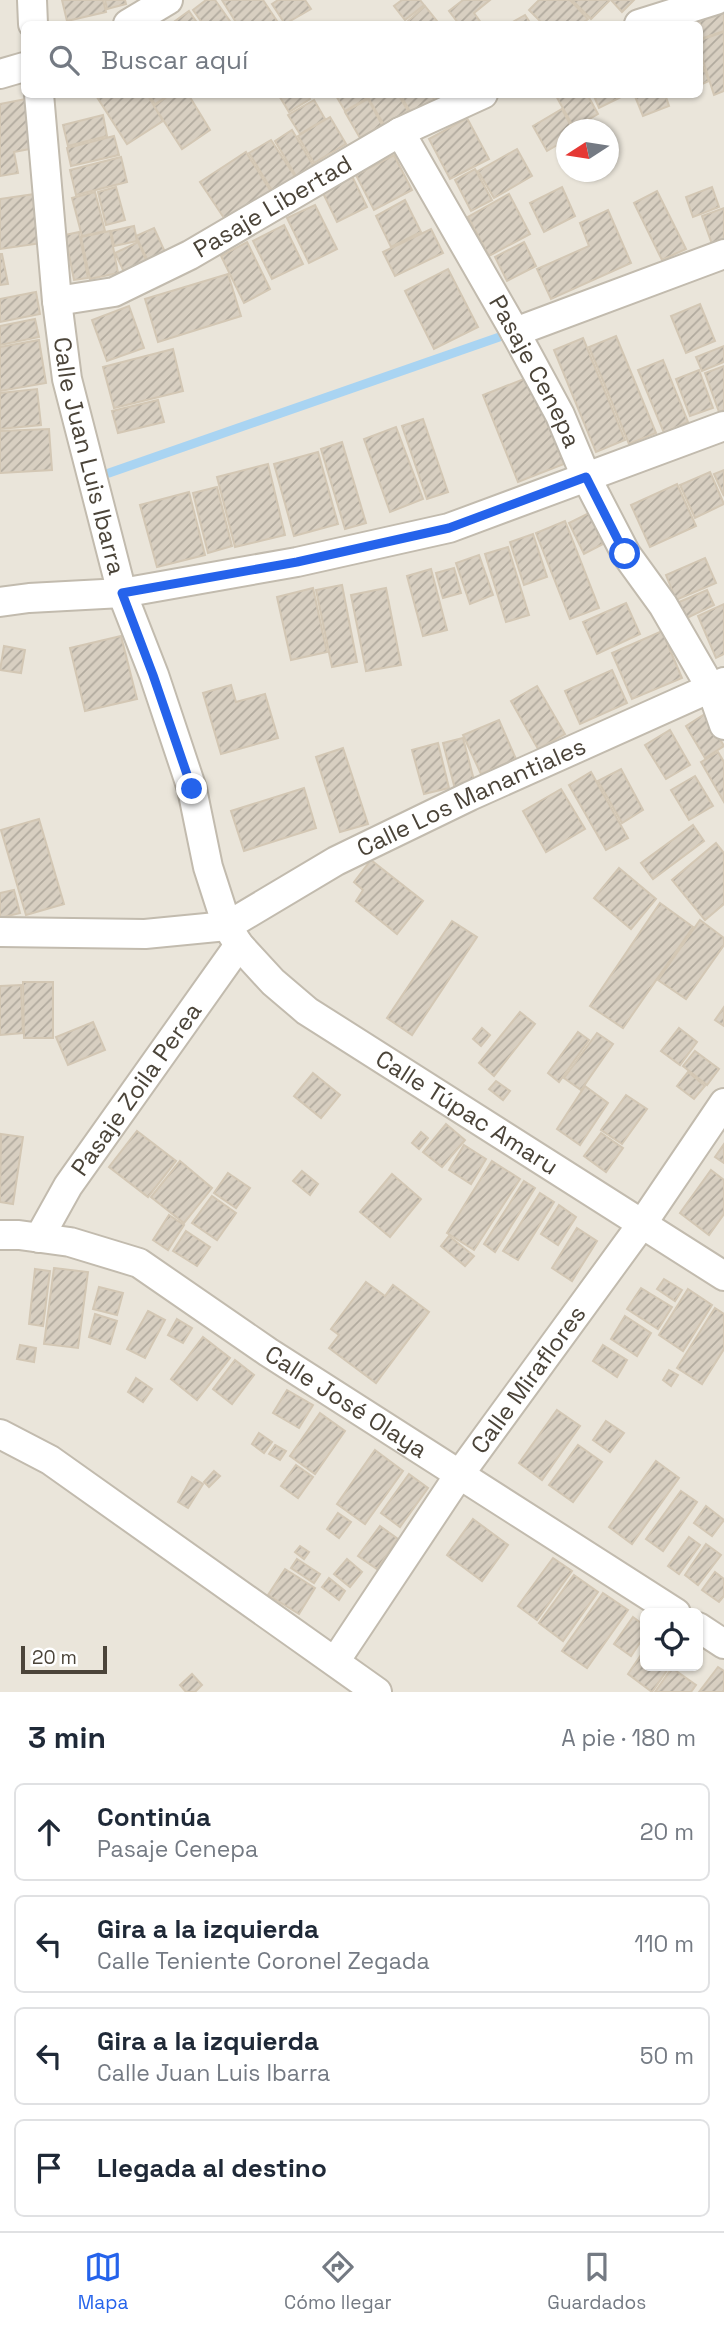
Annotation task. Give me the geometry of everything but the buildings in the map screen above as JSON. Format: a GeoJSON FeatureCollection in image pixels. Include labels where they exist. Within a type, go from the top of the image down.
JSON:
{"type":"FeatureCollection","features":[{"type":"Feature","properties":{"kind":"street"},"geometry":{"type":"LineString","coordinates":[[32,0],[33,21]]}},
{"type":"Feature","properties":{"kind":"street"},"geometry":{"type":"LineString","coordinates":[[133,21],[167,0]]}},
{"type":"Feature","properties":{"kind":"street"},"geometry":{"type":"LineString","coordinates":[[649,21],[716,0]]}},
{"type":"Feature","properties":{"kind":"street"},"geometry":{"type":"LineString","coordinates":[[0,74],[21,68]]}},
{"type":"Feature","properties":{"kind":"street","name":"Calle Juan Luis Ibarra"},"geometry":{"type":"LineString","coordinates":[[39,98],[66,379],[122,593],[192,789],[208,867],[233,935]]}},
{"type":"Feature","properties":{"kind":"street","name":"Pasaje Libertad"},"geometry":{"type":"LineString","coordinates":[[57,302],[114,292],[190,255],[400,131],[474,98]]}},
{"type":"Feature","properties":{"kind":"street","name":"Pasaje Cenepa"},"geometry":{"type":"LineString","coordinates":[[400,131],[560,415],[586,477],[625,554],[717,685],[724,725]]}},
{"type":"Feature","properties":{"kind":"street"},"geometry":{"type":"LineString","coordinates":[[515,332],[724,254]]}},
{"type":"Feature","properties":{"kind":"street"},"geometry":{"type":"LineString","coordinates":[[0,602],[122,593],[297,562],[449,528],[724,426]]}},
{"type":"Feature","properties":{"kind":"street","name":"Calle Los Manantiales"},"geometry":{"type":"LineString","coordinates":[[233,935],[336,861],[470,796],[717,685]]}},
{"type":"Feature","properties":{"kind":"street"},"geometry":{"type":"LineString","coordinates":[[0,932],[233,935]]}},
{"type":"Feature","properties":{"kind":"street","name":"Calle Túpac Amaru"},"geometry":{"type":"LineString","coordinates":[[233,935],[273,982],[307,1011],[724,1276]]}},
{"type":"Feature","properties":{"kind":"street","name":"Pasaje Zoila Perea"},"geometry":{"type":"LineString","coordinates":[[39,1238],[68,1186],[233,935]]}},
{"type":"Feature","properties":{"kind":"street","name":"Calle Miraflores"},"geometry":{"type":"LineString","coordinates":[[336,1660],[459,1475],[642,1224],[724,1104]]}},
{"type":"Feature","properties":{"kind":"street","name":"Calle José Olaya"},"geometry":{"type":"LineString","coordinates":[[0,1235],[70,1242],[139,1263],[268,1352],[668,1608]]}},
{"type":"Feature","properties":{"kind":"street"},"geometry":{"type":"LineString","coordinates":[[0,1434],[50,1460],[336,1660],[377,1692]]}},
{"type":"Feature","properties":{"kind":"street"},"geometry":{"type":"LineString","coordinates":[[703,1630],[724,1644]]}},
{"type":"Feature","properties":{"kind":"shaded area"},"geometry":{"type":"Polygon","coordinates":[[[0,0],[724,0],[724,1692],[0,1692],[0,0]]]}},
{"type":"Feature","properties":{"kind":"waterway"},"geometry":{"type":"LineString","coordinates":[[109,473],[511,333]]}},
{"type":"Feature","properties":{"kind":"route"},"geometry":{"type":"LineString","coordinates":[[192,789],[122,593],[297,562],[449,528],[586,477],[625,554]]}}]}
